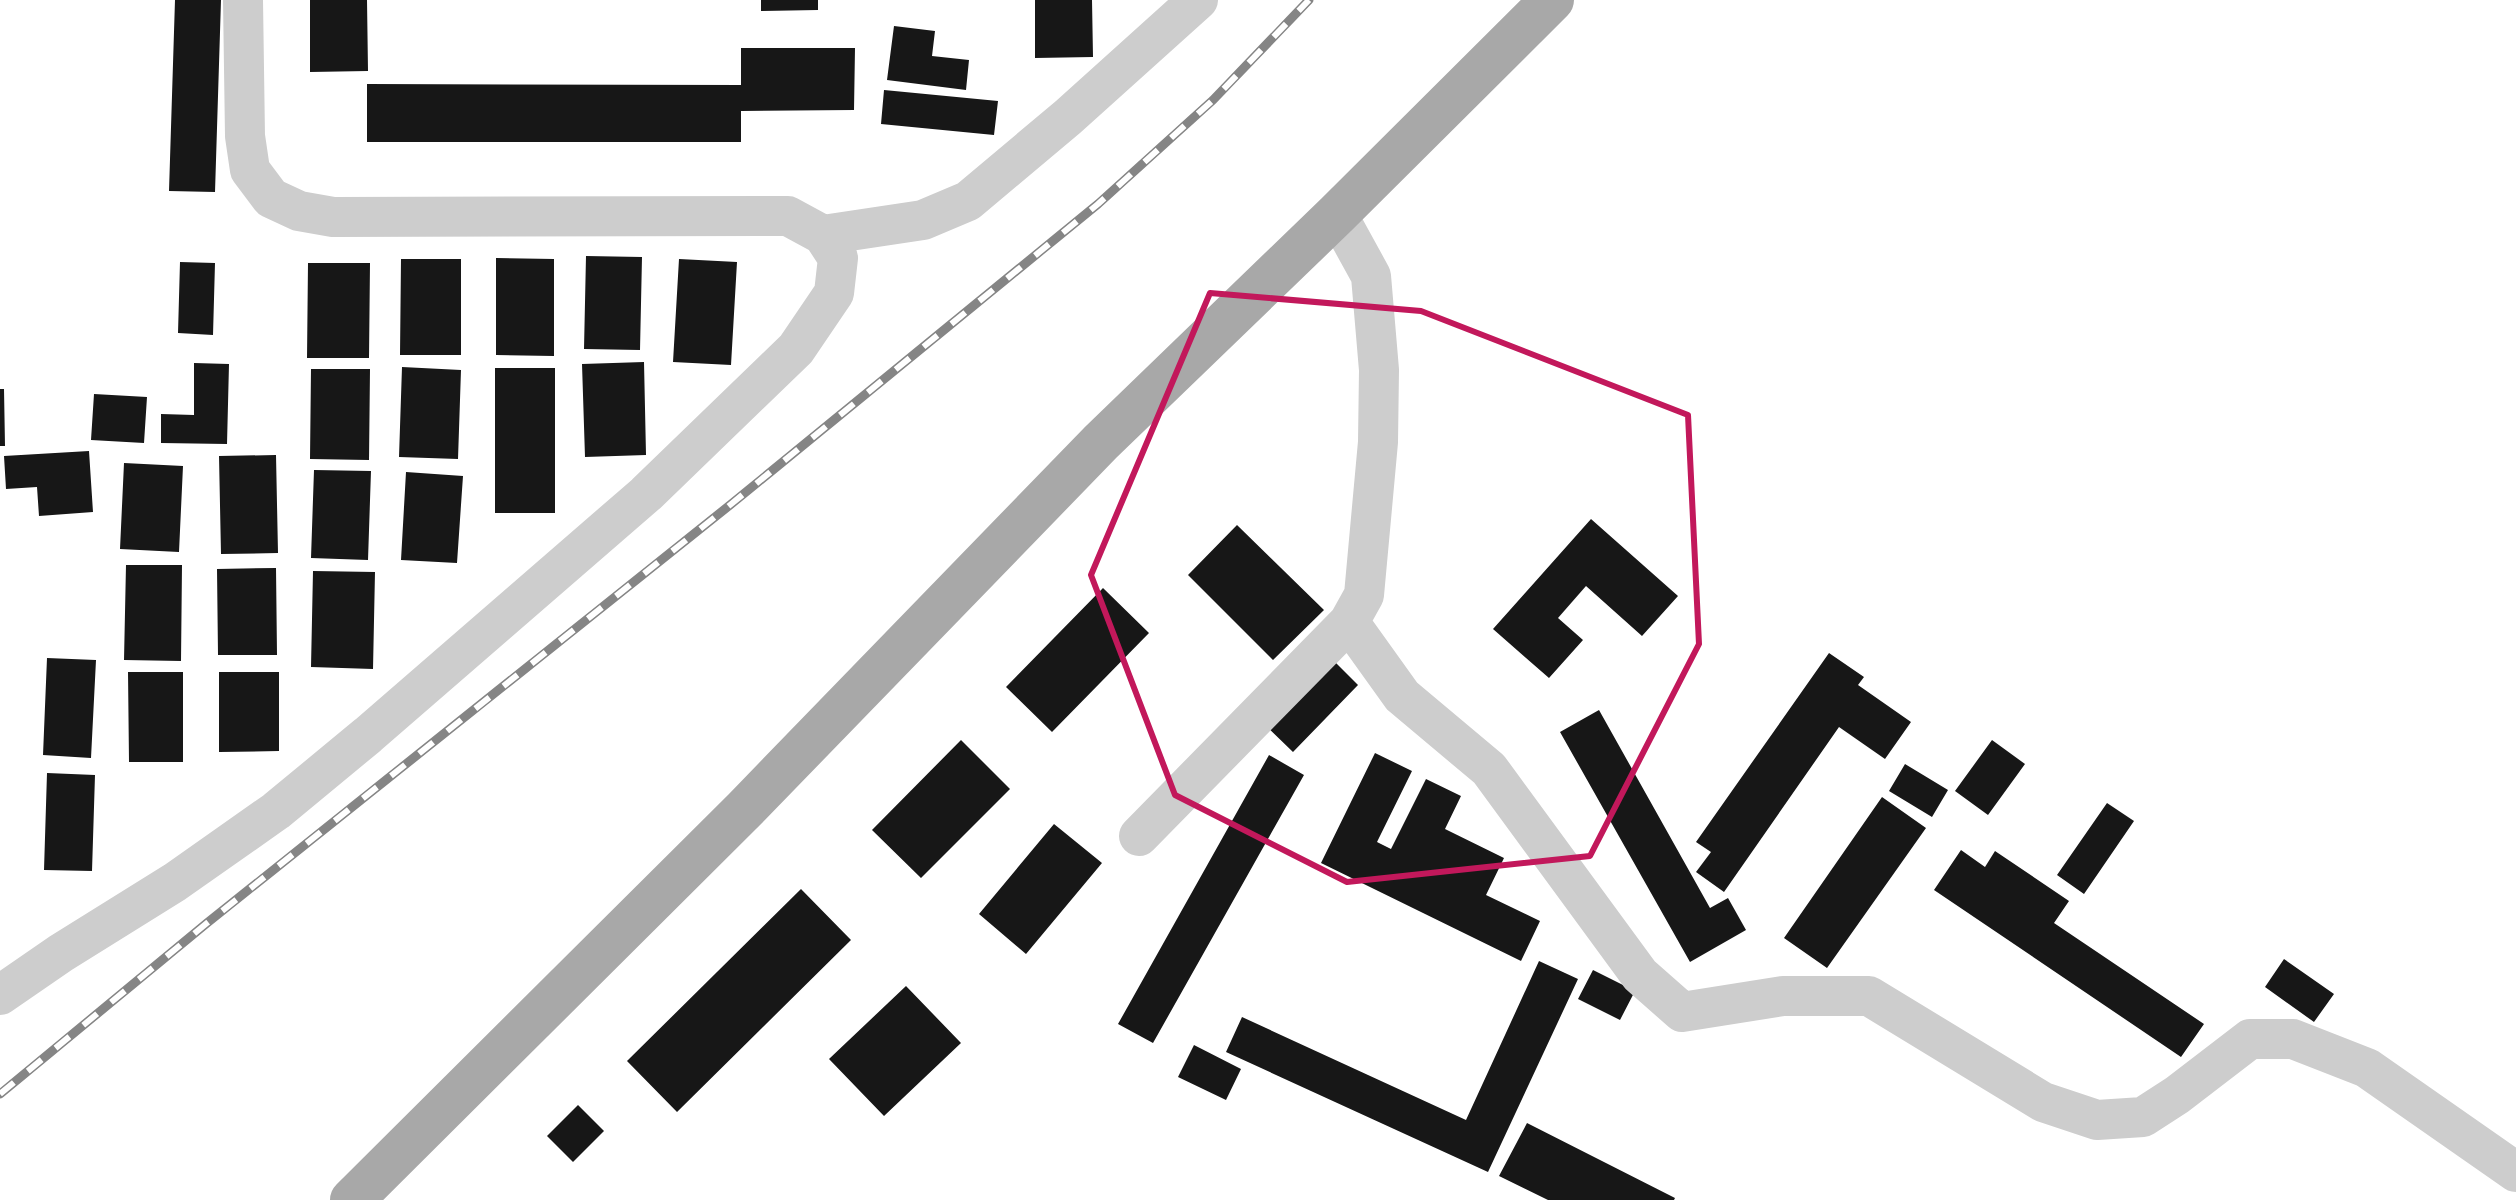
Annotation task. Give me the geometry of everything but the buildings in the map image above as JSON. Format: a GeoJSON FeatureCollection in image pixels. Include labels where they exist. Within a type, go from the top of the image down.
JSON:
{"type":"FeatureCollection","features":[{"type":"Feature","properties":{"kind":"main road"},"geometry":{"type":"LineString","coordinates":[[352,1200],[744,810],[1101,442],[1552,0]]}},
{"type":"Feature","properties":{"kind":"street"},"geometry":{"type":"LineString","coordinates":[[0,995],[175,882],[276,811],[368,735],[646,494],[796,349],[834,293],[838,258],[823,235],[788,216],[333,217],[299,211],[271,198],[250,170],[245,136],[243,0]]}},
{"type":"Feature","properties":{"kind":"street"},"geometry":{"type":"LineString","coordinates":[[823,235],[923,220],[968,201],[1068,117],[1198,0]]}},
{"type":"Feature","properties":{"kind":"street"},"geometry":{"type":"LineString","coordinates":[[1139,836],[1349,622],[1364,595],[1378,442],[1379,370],[1371,276],[1337,214]]}},
{"type":"Feature","properties":{"kind":"street"},"geometry":{"type":"LineString","coordinates":[[1349,622],[1402,696],[1489,769],[1640,975],[1682,1012],[1783,996],[1869,996],[2043,1102],[2097,1120],[2143,1117],[2250,1039],[2293,1039],[2367,1068],[2516,1172]]}},
{"type":"Feature","properties":{"kind":"highlighted area"},"geometry":{"type":"Polygon","coordinates":[[[1210,293],[1421,311],[1688,415],[1699,644],[1590,856],[1347,882],[1175,795],[1091,575],[1210,293]]]}},
{"type":"Feature","properties":{"kind":"railway"},"geometry":{"type":"LineString","coordinates":[[0,1094],[207,923],[730,505],[1098,204],[1213,100],[1309,0]]}}]}
